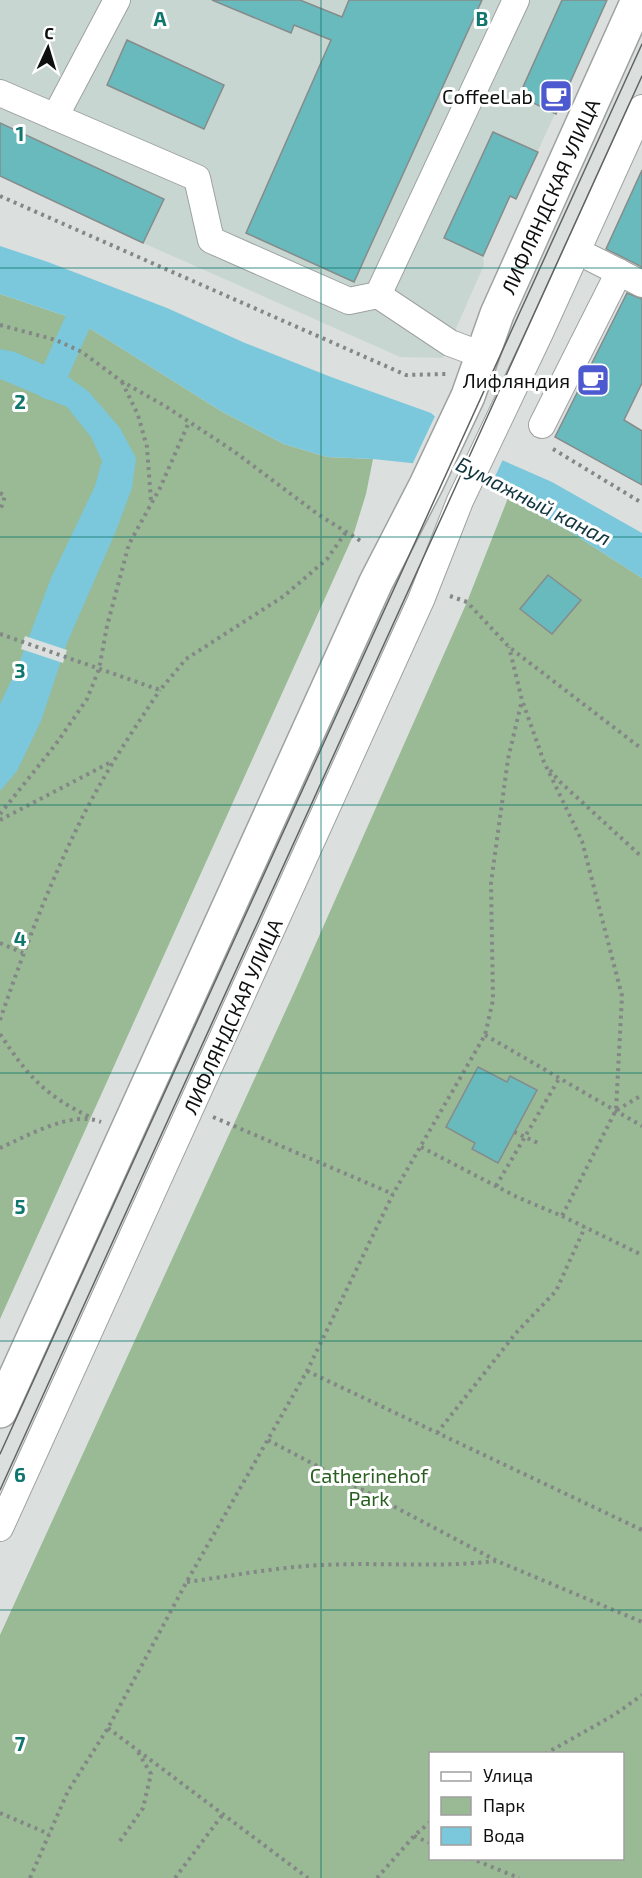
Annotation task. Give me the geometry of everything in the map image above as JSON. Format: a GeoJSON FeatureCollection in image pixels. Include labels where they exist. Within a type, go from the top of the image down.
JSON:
{"type":"FeatureCollection","features":[{"type":"Feature","properties":{"kind":"main road","name":"ЛИФЛЯНДСКАЯ УЛИЦА"},"geometry":{"type":"LineString","coordinates":[[0,1411],[376,582],[426,485],[458,385],[482,356],[497,314],[638,0]]}},
{"type":"Feature","properties":{"kind":"street"},"geometry":{"type":"LineString","coordinates":[[56,117],[117,0]]}},
{"type":"Feature","properties":{"kind":"street"},"geometry":{"type":"LineString","coordinates":[[378,295],[516,0]]}},
{"type":"Feature","properties":{"kind":"street"},"geometry":{"type":"LineString","coordinates":[[0,93],[197,178],[210,240],[349,301],[378,295],[450,343],[482,356]]}},
{"type":"Feature","properties":{"kind":"street"},"geometry":{"type":"LineString","coordinates":[[642,108],[577,251],[642,284]]}},
{"type":"Feature","properties":{"kind":"street","name":"ЛИФЛЯНДСКАЯ УЛИЦА"},"geometry":{"type":"LineString","coordinates":[[0,1528],[421,600],[460,501],[577,251]]}},
{"type":"Feature","properties":{"kind":"street"},"geometry":{"type":"LineString","coordinates":[[542,425],[620,272]]}},
{"type":"Feature","properties":{"kind":"path"},"geometry":{"type":"LineString","coordinates":[[0,196],[406,375],[458,385]]}},
{"type":"Feature","properties":{"kind":"path"},"geometry":{"type":"LineString","coordinates":[[0,325],[56,340],[82,352],[121,381],[232,450],[319,515],[371,548]]}},
{"type":"Feature","properties":{"kind":"path"},"geometry":{"type":"LineString","coordinates":[[121,381],[138,415],[147,447],[151,504]]}},
{"type":"Feature","properties":{"kind":"path"},"geometry":{"type":"LineString","coordinates":[[0,814],[56,744],[87,699],[99,669],[129,544],[151,504],[189,422]]}},
{"type":"Feature","properties":{"kind":"path"},"geometry":{"type":"LineString","coordinates":[[556,451],[642,503]]}},
{"type":"Feature","properties":{"kind":"path"},"geometry":{"type":"LineString","coordinates":[[0,493],[5,496],[0,511]]}},
{"type":"Feature","properties":{"kind":"path"},"geometry":{"type":"LineString","coordinates":[[0,1020],[23,953],[79,823],[113,761],[160,690],[186,659],[292,588],[327,559],[346,532]]}},
{"type":"Feature","properties":{"kind":"path"},"geometry":{"type":"LineString","coordinates":[[446,594],[466,602],[509,647],[642,749]]}},
{"type":"Feature","properties":{"kind":"path"},"geometry":{"type":"LineString","coordinates":[[0,634],[160,690]]}},
{"type":"Feature","properties":{"kind":"path"},"geometry":{"type":"LineString","coordinates":[[509,647],[522,700],[544,762],[582,841],[622,996],[616,1110],[562,1216]]}},
{"type":"Feature","properties":{"kind":"path"},"geometry":{"type":"LineString","coordinates":[[30,1878],[68,1791],[108,1728],[186,1582],[307,1371],[393,1194],[486,1035],[493,1000],[491,883],[508,759],[522,700]]}},
{"type":"Feature","properties":{"kind":"path"},"geometry":{"type":"LineString","coordinates":[[0,820],[113,761]]}},
{"type":"Feature","properties":{"kind":"path"},"geometry":{"type":"LineString","coordinates":[[544,762],[559,782],[642,857]]}},
{"type":"Feature","properties":{"kind":"path"},"geometry":{"type":"LineString","coordinates":[[0,943],[23,953]]}},
{"type":"Feature","properties":{"kind":"path"},"geometry":{"type":"LineString","coordinates":[[0,1034],[18,1061],[44,1091],[66,1106],[105,1124]]}},
{"type":"Feature","properties":{"kind":"path"},"geometry":{"type":"LineString","coordinates":[[486,1035],[642,1126]]}},
{"type":"Feature","properties":{"kind":"path"},"geometry":{"type":"LineString","coordinates":[[496,1186],[560,1077]]}},
{"type":"Feature","properties":{"kind":"path"},"geometry":{"type":"LineString","coordinates":[[616,1110],[642,1095]]}},
{"type":"Feature","properties":{"kind":"path"},"geometry":{"type":"LineString","coordinates":[[0,1148],[63,1122],[90,1117]]}},
{"type":"Feature","properties":{"kind":"path"},"geometry":{"type":"LineString","coordinates":[[212,1117],[393,1194]]}},
{"type":"Feature","properties":{"kind":"path"},"geometry":{"type":"LineString","coordinates":[[514,1132],[540,1144]]}},
{"type":"Feature","properties":{"kind":"path"},"geometry":{"type":"LineString","coordinates":[[421,1146],[517,1197],[642,1255]]}},
{"type":"Feature","properties":{"kind":"path"},"geometry":{"type":"LineString","coordinates":[[436,1433],[516,1333],[556,1291],[585,1227]]}},
{"type":"Feature","properties":{"kind":"path"},"geometry":{"type":"LineString","coordinates":[[307,1371],[642,1530]]}},
{"type":"Feature","properties":{"kind":"path"},"geometry":{"type":"LineString","coordinates":[[268,1440],[496,1561],[642,1622]]}},
{"type":"Feature","properties":{"kind":"path"},"geometry":{"type":"LineString","coordinates":[[186,1582],[269,1569],[324,1565],[469,1564],[496,1561]]}},
{"type":"Feature","properties":{"kind":"path"},"geometry":{"type":"LineString","coordinates":[[549,1752],[614,1715],[642,1695]]}},
{"type":"Feature","properties":{"kind":"path"},"geometry":{"type":"LineString","coordinates":[[108,1728],[308,1878]]}},
{"type":"Feature","properties":{"kind":"path"},"geometry":{"type":"LineString","coordinates":[[120,1841],[143,1808],[151,1774],[136,1748]]}},
{"type":"Feature","properties":{"kind":"path"},"geometry":{"type":"LineString","coordinates":[[0,1813],[49,1835]]}},
{"type":"Feature","properties":{"kind":"path"},"geometry":{"type":"LineString","coordinates":[[175,1878],[224,1814]]}},
{"type":"Feature","properties":{"kind":"path"},"geometry":{"type":"LineString","coordinates":[[376,1878],[429,1823]]}},
{"type":"Feature","properties":{"kind":"path"},"geometry":{"type":"LineString","coordinates":[[414,1836],[429,1843]]}},
{"type":"Feature","properties":{"kind":"path"},"geometry":{"type":"LineString","coordinates":[[475,1860],[519,1878]]}},
{"type":"Feature","properties":{"kind":"shaded area"},"geometry":{"type":"Polygon","coordinates":[[[0,0],[607,0],[516,199],[510,197],[483,256],[484,265],[443,358],[400,357],[143,243],[0,175],[0,0]]]}},
{"type":"Feature","properties":{"kind":"green space"},"geometry":{"type":"Polygon","coordinates":[[[0,294],[75,319],[221,411],[284,444],[327,457],[373,459],[366,494],[353,536],[0,1319],[0,294]]]}},
{"type":"Feature","properties":{"kind":"green space","name":"Catherinehof Park"},"geometry":{"type":"Polygon","coordinates":[[[508,498],[569,531],[642,578],[642,1878],[0,1878],[0,1635],[297,986],[467,602],[508,498]]]}},
{"type":"Feature","properties":{"kind":"water","name":"Бумажный канал"},"geometry":{"type":"Polygon","coordinates":[[[0,246],[167,308],[245,343],[331,377],[431,413],[502,460],[552,482],[642,533],[642,578],[569,531],[508,498],[439,466],[327,457],[284,444],[221,411],[75,319],[0,294],[0,246]]]}},
{"type":"Feature","properties":{"kind":"water"},"geometry":{"type":"Polygon","coordinates":[[[0,349],[15,352],[63,373],[89,392],[120,428],[136,458],[132,488],[116,531],[67,643],[41,721],[17,771],[0,791],[0,704],[18,666],[51,578],[95,486],[102,461],[91,437],[67,407],[0,379],[0,349]]]}},
{"type":"Feature","properties":{"kind":"pier"},"geometry":{"type":"Polygon","coordinates":[[[436,414],[504,457],[488,492],[438,469],[411,467],[436,414]]]}},
{"type":"Feature","properties":{"kind":"pier"},"geometry":{"type":"Polygon","coordinates":[[[25,636],[67,650],[63,663],[21,649],[25,636]]]}},
{"type":"Feature","properties":{"kind":"building"},"geometry":{"type":"Polygon","coordinates":[[[212,0],[300,0],[342,17],[349,0],[482,0],[354,282],[246,233],[331,40],[294,25],[291,33],[212,0]]]}},
{"type":"Feature","properties":{"kind":"building"},"geometry":{"type":"Polygon","coordinates":[[[562,0],[607,0],[556,114],[519,96],[562,0]]]}},
{"type":"Feature","properties":{"kind":"building"},"geometry":{"type":"Polygon","coordinates":[[[127,40],[224,85],[204,129],[107,85],[127,40]]]}},
{"type":"Feature","properties":{"kind":"building"},"geometry":{"type":"Polygon","coordinates":[[[0,123],[164,199],[143,243],[0,176],[0,123]]]}},
{"type":"Feature","properties":{"kind":"building"},"geometry":{"type":"Polygon","coordinates":[[[493,132],[538,152],[516,199],[510,196],[483,256],[444,238],[493,132]]]}},
{"type":"Feature","properties":{"kind":"building"},"geometry":{"type":"Polygon","coordinates":[[[642,170],[642,267],[606,249],[642,170]]]}},
{"type":"Feature","properties":{"kind":"building"},"geometry":{"type":"Polygon","coordinates":[[[627,293],[642,299],[642,383],[624,420],[642,431],[642,485],[555,437],[627,293]]]}},
{"type":"Feature","properties":{"kind":"building"},"geometry":{"type":"Polygon","coordinates":[[[548,575],[581,600],[552,634],[520,609],[548,575]]]}},
{"type":"Feature","properties":{"kind":"building"},"geometry":{"type":"Polygon","coordinates":[[[478,1067],[507,1082],[510,1076],[537,1090],[498,1163],[472,1149],[475,1143],[446,1127],[478,1067]]]}},
{"type":"Feature","properties":{"kind":"waterway"},"geometry":{"type":"LineString","coordinates":[[49,386],[84,308]]}},
{"type":"Feature","properties":{"kind":"tram line"},"geometry":{"type":"LineString","coordinates":[[0,1454],[642,44]]}},
{"type":"Feature","properties":{"kind":"tram line"},"geometry":{"type":"LineString","coordinates":[[0,1490],[642,76]]}},
{"type":"Feature","properties":{"kind":"place","name":"CoffeeLab"},"geometry":{"type":"Point","coordinates":[556,96]}},
{"type":"Feature","properties":{"kind":"place","name":"Лифляндия"},"geometry":{"type":"Point","coordinates":[593,380]}}]}
